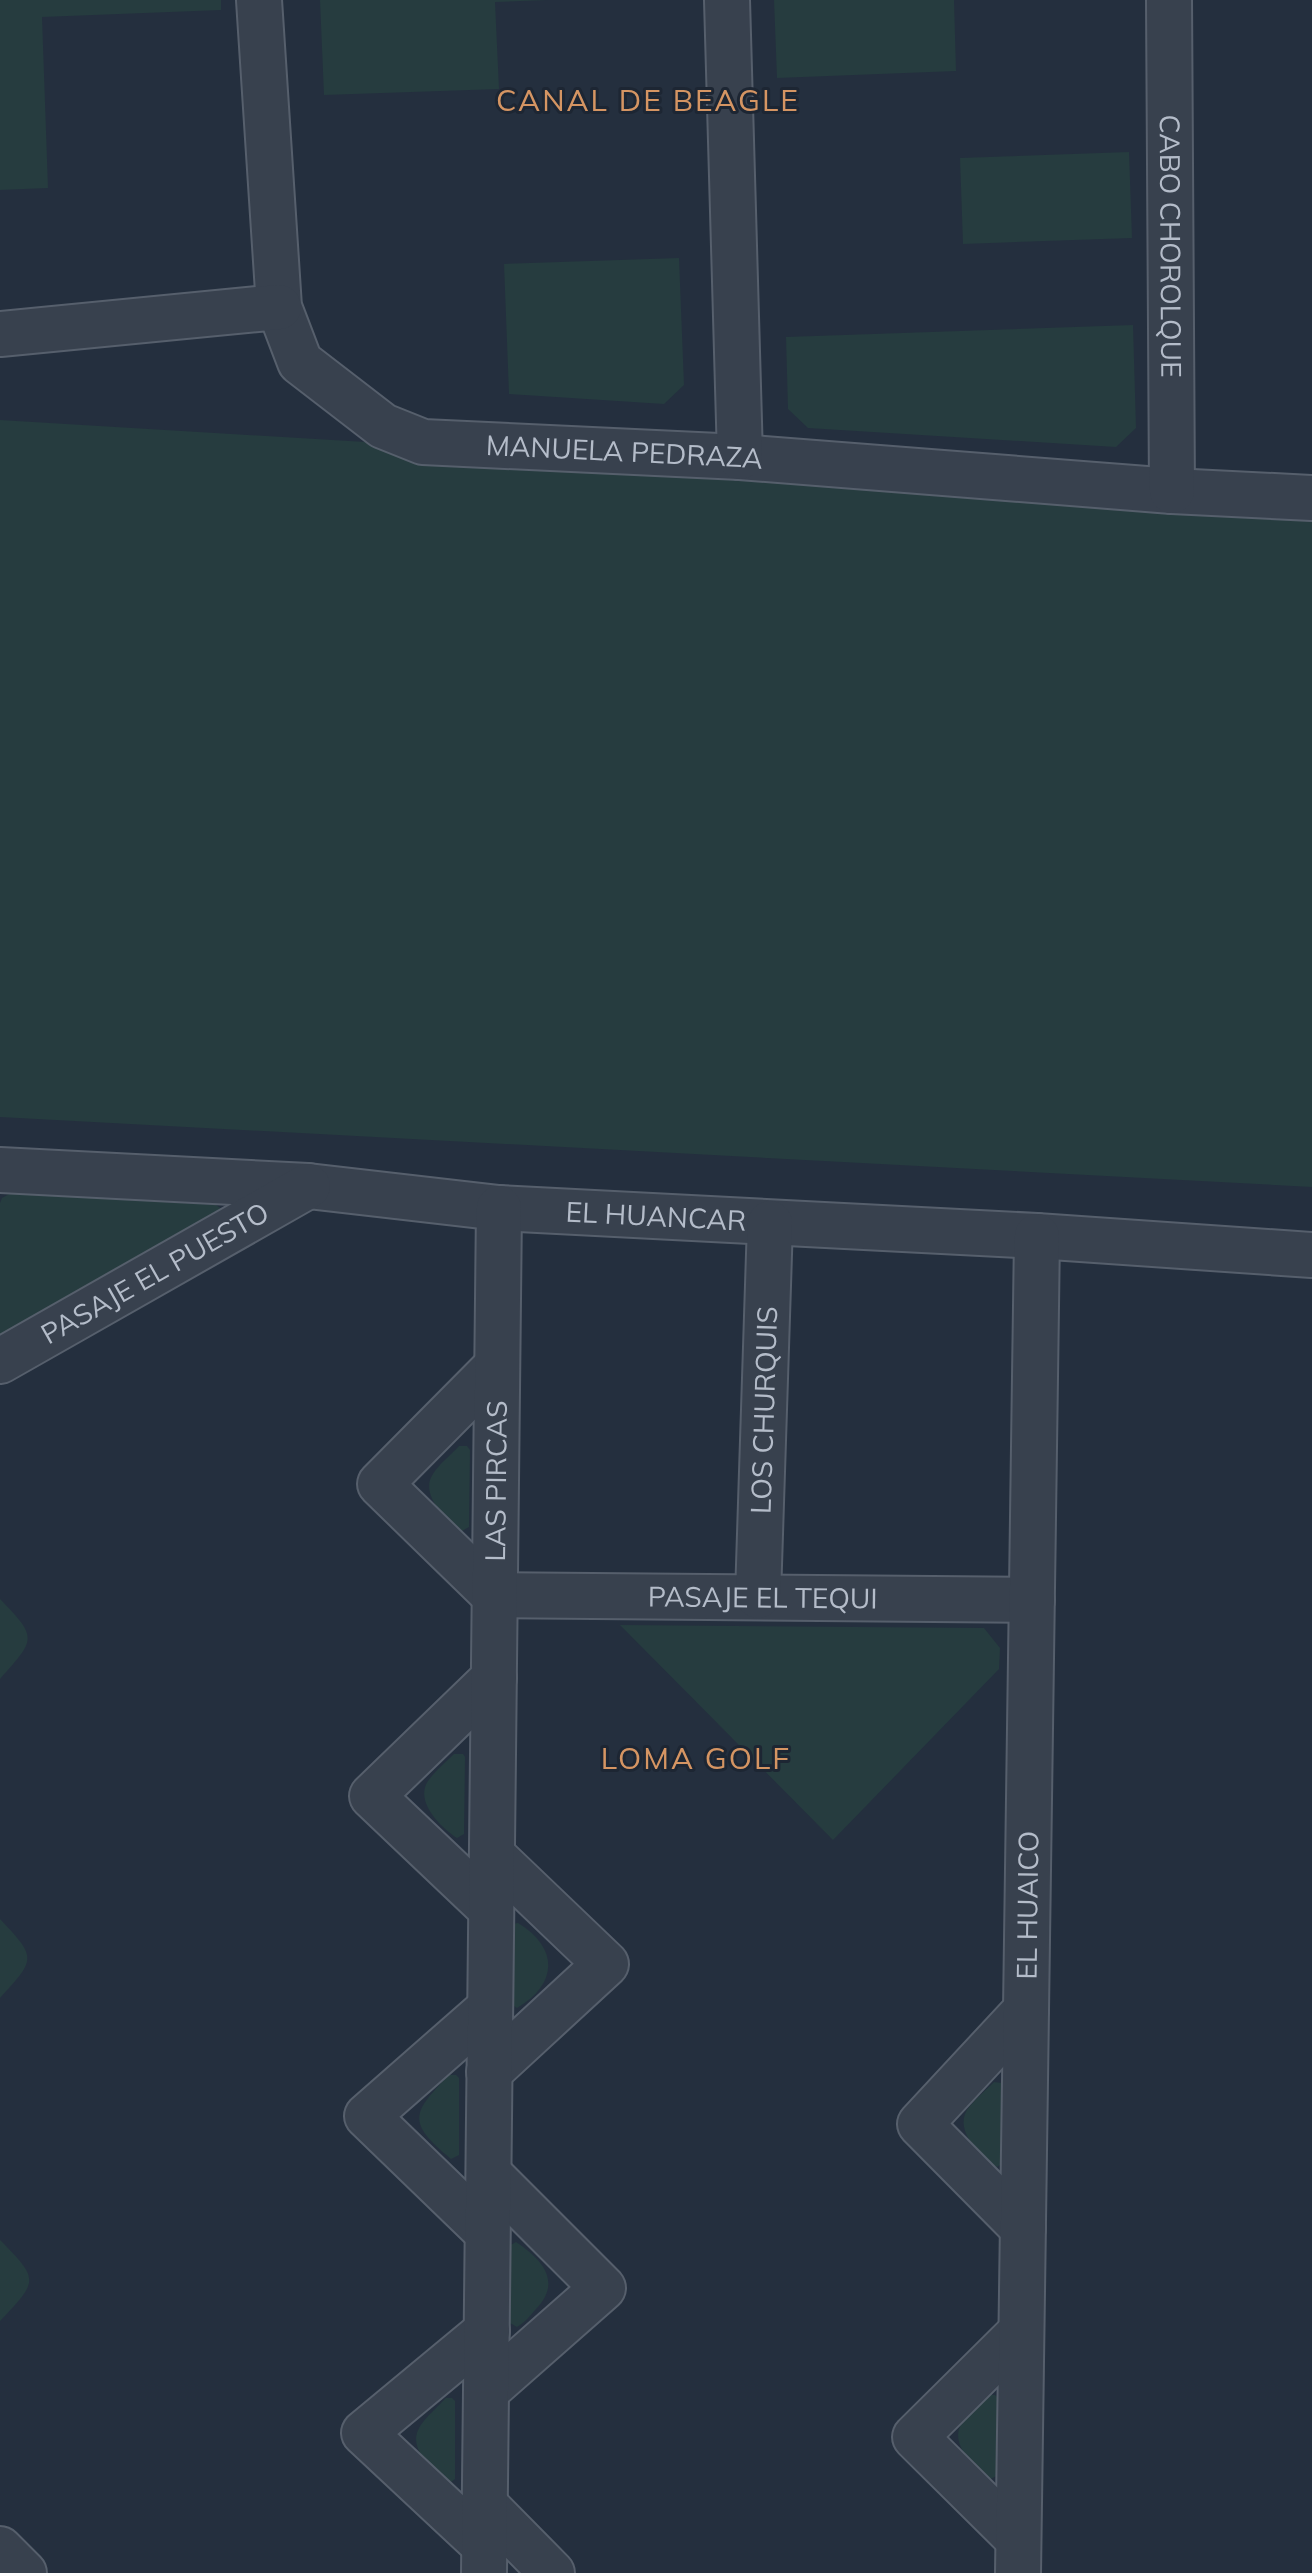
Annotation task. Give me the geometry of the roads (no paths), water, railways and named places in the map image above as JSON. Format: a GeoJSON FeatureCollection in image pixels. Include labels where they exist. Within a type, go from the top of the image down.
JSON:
{"type":"FeatureCollection","features":[{"type":"Feature","properties":{"kind":"street","name":"MANUELA PEDRAZA"},"geometry":{"type":"LineString","coordinates":[[259,0],[279,307],[300,362],[383,426],[423,442],[740,457],[1172,491],[1312,498]]}},
{"type":"Feature","properties":{"kind":"street"},"geometry":{"type":"LineString","coordinates":[[727,0],[740,457]]}},
{"type":"Feature","properties":{"kind":"street","name":"CABO CHOROLQUE"},"geometry":{"type":"LineString","coordinates":[[1169,0],[1172,491]]}},
{"type":"Feature","properties":{"kind":"street"},"geometry":{"type":"LineString","coordinates":[[0,334],[279,307]]}},
{"type":"Feature","properties":{"kind":"street","name":"EL HUANCAR"},"geometry":{"type":"LineString","coordinates":[[0,1170],[308,1186],[499,1208],[1037,1236],[1312,1255]]}},
{"type":"Feature","properties":{"kind":"street","name":"PASAJE EL PUESTO"},"geometry":{"type":"LineString","coordinates":[[0,1361],[308,1186]]}},
{"type":"Feature","properties":{"kind":"street","name":"LAS PIRCAS"},"geometry":{"type":"LineString","coordinates":[[484,2541],[499,1208]]}},
{"type":"Feature","properties":{"kind":"street","name":"LOS CHURQUIS"},"geometry":{"type":"LineString","coordinates":[[758,1596],[770,1223]]}},
{"type":"Feature","properties":{"kind":"street","name":"EL HUAICO"},"geometry":{"type":"LineString","coordinates":[[1018,2556],[1037,1236]]}},
{"type":"Feature","properties":{"kind":"street","name":"LAS PIRCAS"},"geometry":{"type":"LineString","coordinates":[[494,1595],[380,1484],[497,1366]]}},
{"type":"Feature","properties":{"kind":"street","name":"PASAJE EL TEQUI"},"geometry":{"type":"LineString","coordinates":[[494,1595],[1032,1600]]}},
{"type":"Feature","properties":{"kind":"street"},"geometry":{"type":"LineString","coordinates":[[491,1909],[372,1796],[494,1678]]}},
{"type":"Feature","properties":{"kind":"street"},"geometry":{"type":"LineString","coordinates":[[489,2072],[606,1964],[492,1855]]}},
{"type":"Feature","properties":{"kind":"street"},"geometry":{"type":"LineString","coordinates":[[487,2232],[367,2116],[490,2008]]}},
{"type":"Feature","properties":{"kind":"street"},"geometry":{"type":"LineString","coordinates":[[1023,2228],[920,2124],[1026,2010]]}},
{"type":"Feature","properties":{"kind":"street"},"geometry":{"type":"LineString","coordinates":[[486,2391],[603,2288],[489,2174]]}},
{"type":"Feature","properties":{"kind":"street"},"geometry":{"type":"LineString","coordinates":[[487,2331],[364,2433],[484,2541],[552,2573]]}},
{"type":"Feature","properties":{"kind":"street"},"geometry":{"type":"LineString","coordinates":[[1018,2556],[915,2437],[1021,2332]]}},
{"type":"Feature","properties":{"kind":"street"},"geometry":{"type":"LineString","coordinates":[[0,2549],[24,2573]]}},
{"type":"Feature","properties":{"kind":"district","name":"CANAL DE BEAGLE"},"geometry":{"type":"Point","coordinates":[648,101]}},
{"type":"Feature","properties":{"kind":"district","name":"LOMA GOLF"},"geometry":{"type":"Point","coordinates":[696,1759]}}]}
